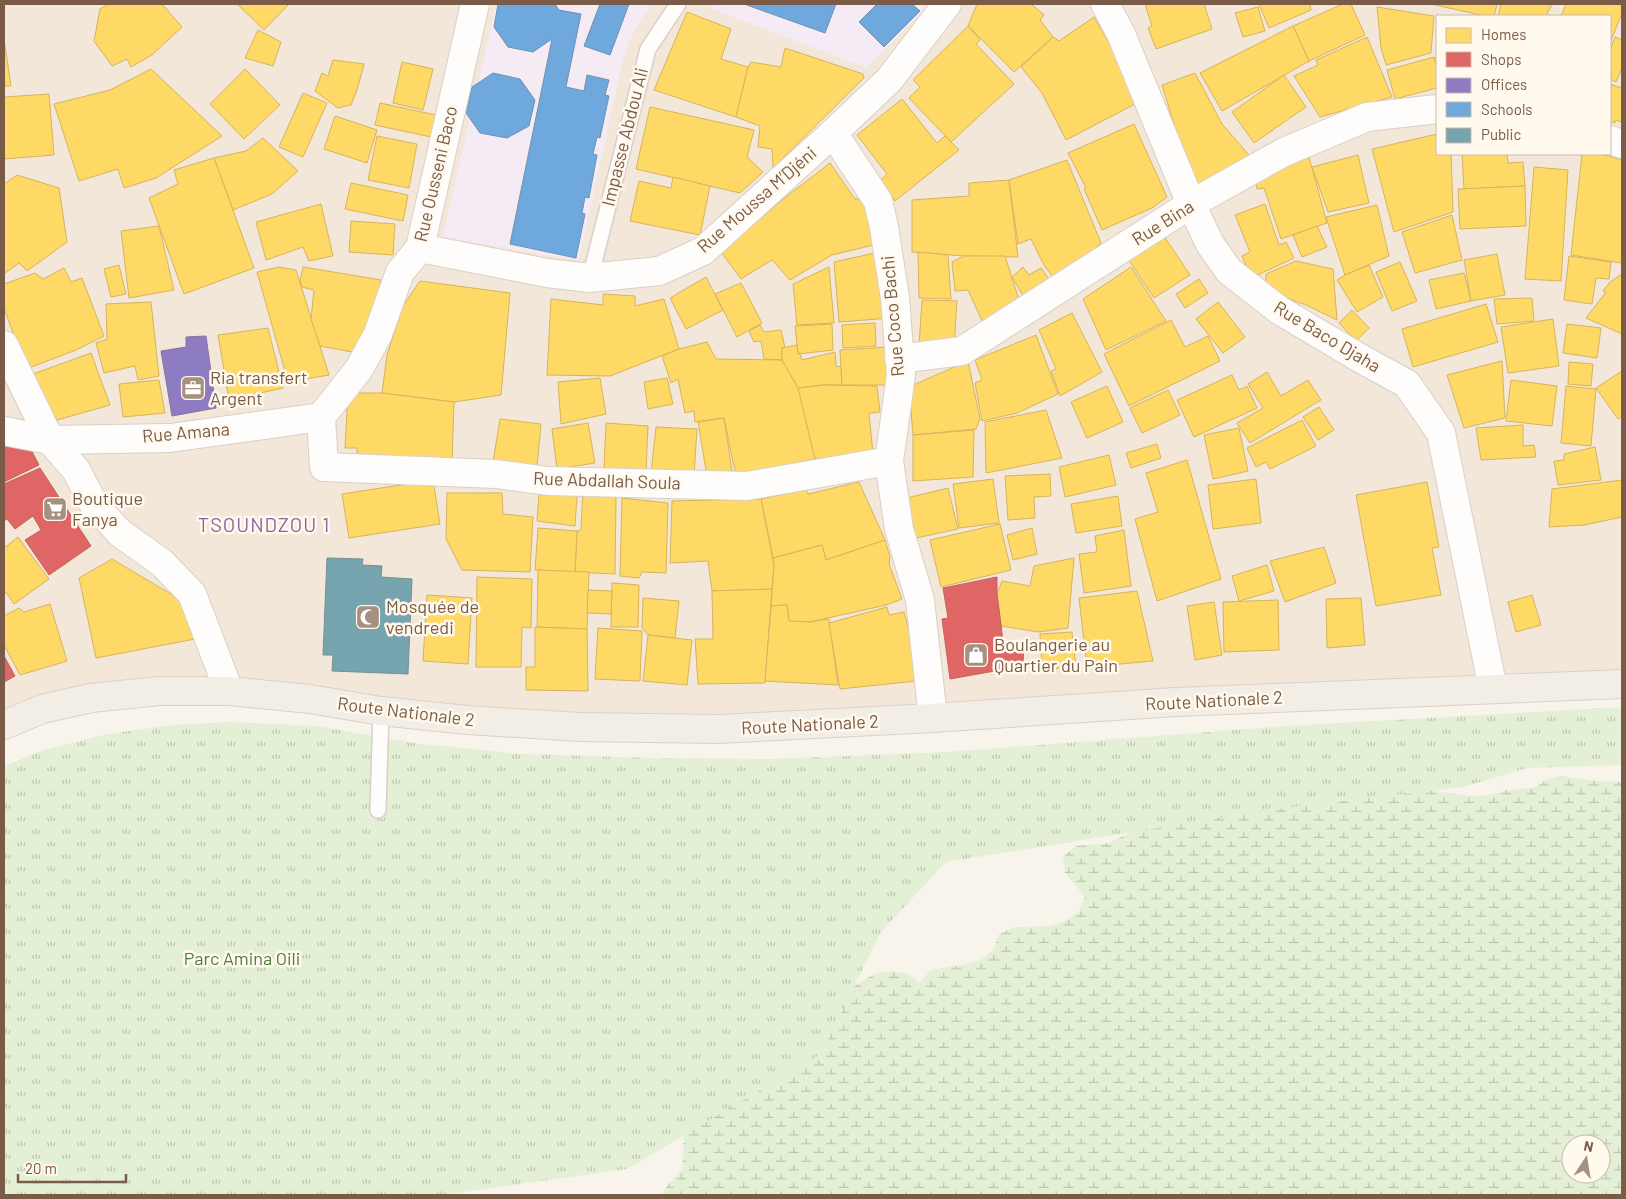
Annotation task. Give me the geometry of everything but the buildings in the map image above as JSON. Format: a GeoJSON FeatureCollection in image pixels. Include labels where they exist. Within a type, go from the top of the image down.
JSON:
{"type":"FeatureCollection","features":[{"type":"Feature","properties":{"kind":"main road","name":"Route Nationale 2"},"geometry":{"type":"LineString","coordinates":[[4,725],[42,709],[90,698],[160,691],[229,691],[467,720],[580,727],[718,729],[933,718],[1166,702],[1622,684]]}},
{"type":"Feature","properties":{"kind":"street","name":"Rue Ousseni Baco"},"geometry":{"type":"LineString","coordinates":[[321,417],[360,368],[378,334],[400,272],[420,248],[475,4]]}},
{"type":"Feature","properties":{"kind":"street","name":"Rue Moussa M’Djéni"},"geometry":{"type":"LineString","coordinates":[[420,248],[547,273],[590,278],[659,271],[703,251],[889,80],[947,4]]}},
{"type":"Feature","properties":{"kind":"street","name":"Rue Baco Djaha"},"geometry":{"type":"LineString","coordinates":[[1105,4],[1121,34],[1191,204],[1210,244],[1229,271],[1279,310],[1407,384],[1441,433],[1493,689]]}},
{"type":"Feature","properties":{"kind":"street","name":"Rue Bina"},"geometry":{"type":"LineString","coordinates":[[899,359],[962,351],[1191,204],[1284,152],[1367,117],[1436,108]]}},
{"type":"Feature","properties":{"kind":"street","name":"Rue Coco Bachi"},"geometry":{"type":"LineString","coordinates":[[833,133],[878,201],[884,227],[895,298],[900,375],[889,461],[899,529],[920,600],[933,718]]}},
{"type":"Feature","properties":{"kind":"street"},"geometry":{"type":"LineString","coordinates":[[4,345],[50,440],[76,470],[94,504],[120,533],[162,563],[192,594],[229,691]]}},
{"type":"Feature","properties":{"kind":"street","name":"Rue Amana"},"geometry":{"type":"LineString","coordinates":[[4,431],[50,440],[170,438],[321,417]]}},
{"type":"Feature","properties":{"kind":"street","name":"Rue Abdallah Soula"},"geometry":{"type":"LineString","coordinates":[[321,417],[324,468],[496,474],[548,481],[747,486],[889,461]]}},
{"type":"Feature","properties":{"kind":"lane","name":"Impasse Abdou Ali"},"geometry":{"type":"LineString","coordinates":[[590,278],[648,49],[678,4]]}},
{"type":"Feature","properties":{"kind":"lane"},"geometry":{"type":"LineString","coordinates":[[378,810],[381,711]]}},
{"type":"Feature","properties":{"kind":"shaded area"},"geometry":{"type":"Polygon","coordinates":[[[4,4],[1622,4],[1622,684],[718,729],[160,691],[4,725],[4,4]]]}},
{"type":"Feature","properties":{"kind":"shaded area"},"geometry":{"type":"Polygon","coordinates":[[[496,4],[651,4],[632,35],[623,59],[579,259],[443,237],[469,121],[465,114],[470,86],[479,81],[496,4]]]}},
{"type":"Feature","properties":{"kind":"shaded area"},"geometry":{"type":"Polygon","coordinates":[[[714,4],[929,4],[867,68],[712,9],[714,4]]]}},
{"type":"Feature","properties":{"kind":"green space","name":"Parc Amina Oili"},"geometry":{"type":"Polygon","coordinates":[[[1622,707],[1622,765],[1527,768],[1463,787],[1291,807],[946,862],[881,932],[821,1054],[627,1169],[443,1195],[4,1195],[4,766],[44,750],[107,734],[173,725],[230,722],[317,726],[420,744],[522,754],[773,759],[946,752],[1286,726],[1622,707]]]}},
{"type":"Feature","properties":{"kind":"green space"},"geometry":{"type":"Polygon","coordinates":[[[1563,776],[1596,781],[1622,782],[1622,1195],[661,1195],[682,1170],[684,1136],[698,1106],[845,992],[874,974],[891,971],[908,974],[919,983],[931,970],[981,960],[994,949],[999,934],[1014,927],[1050,926],[1065,921],[1079,911],[1085,897],[1065,873],[1063,857],[1075,846],[1109,843],[1157,820],[1418,787],[1469,796],[1534,788],[1547,779],[1563,776]]]}},
{"type":"Feature","properties":{"kind":"place","name":"Ria transfert Argent"},"geometry":{"type":"Point","coordinates":[193,388]}},
{"type":"Feature","properties":{"kind":"place","name":"Boutique Fanya"},"geometry":{"type":"Point","coordinates":[55,509]}},
{"type":"Feature","properties":{"kind":"place","name":"Mosquée de vendredi"},"geometry":{"type":"Point","coordinates":[368,617]}},
{"type":"Feature","properties":{"kind":"place","name":"Boulangerie au Quartier du Pain"},"geometry":{"type":"Point","coordinates":[976,655]}},
{"type":"Feature","properties":{"kind":"district","name":"TSOUNDZOU 1"},"geometry":{"type":"Point","coordinates":[264,525]}}]}
